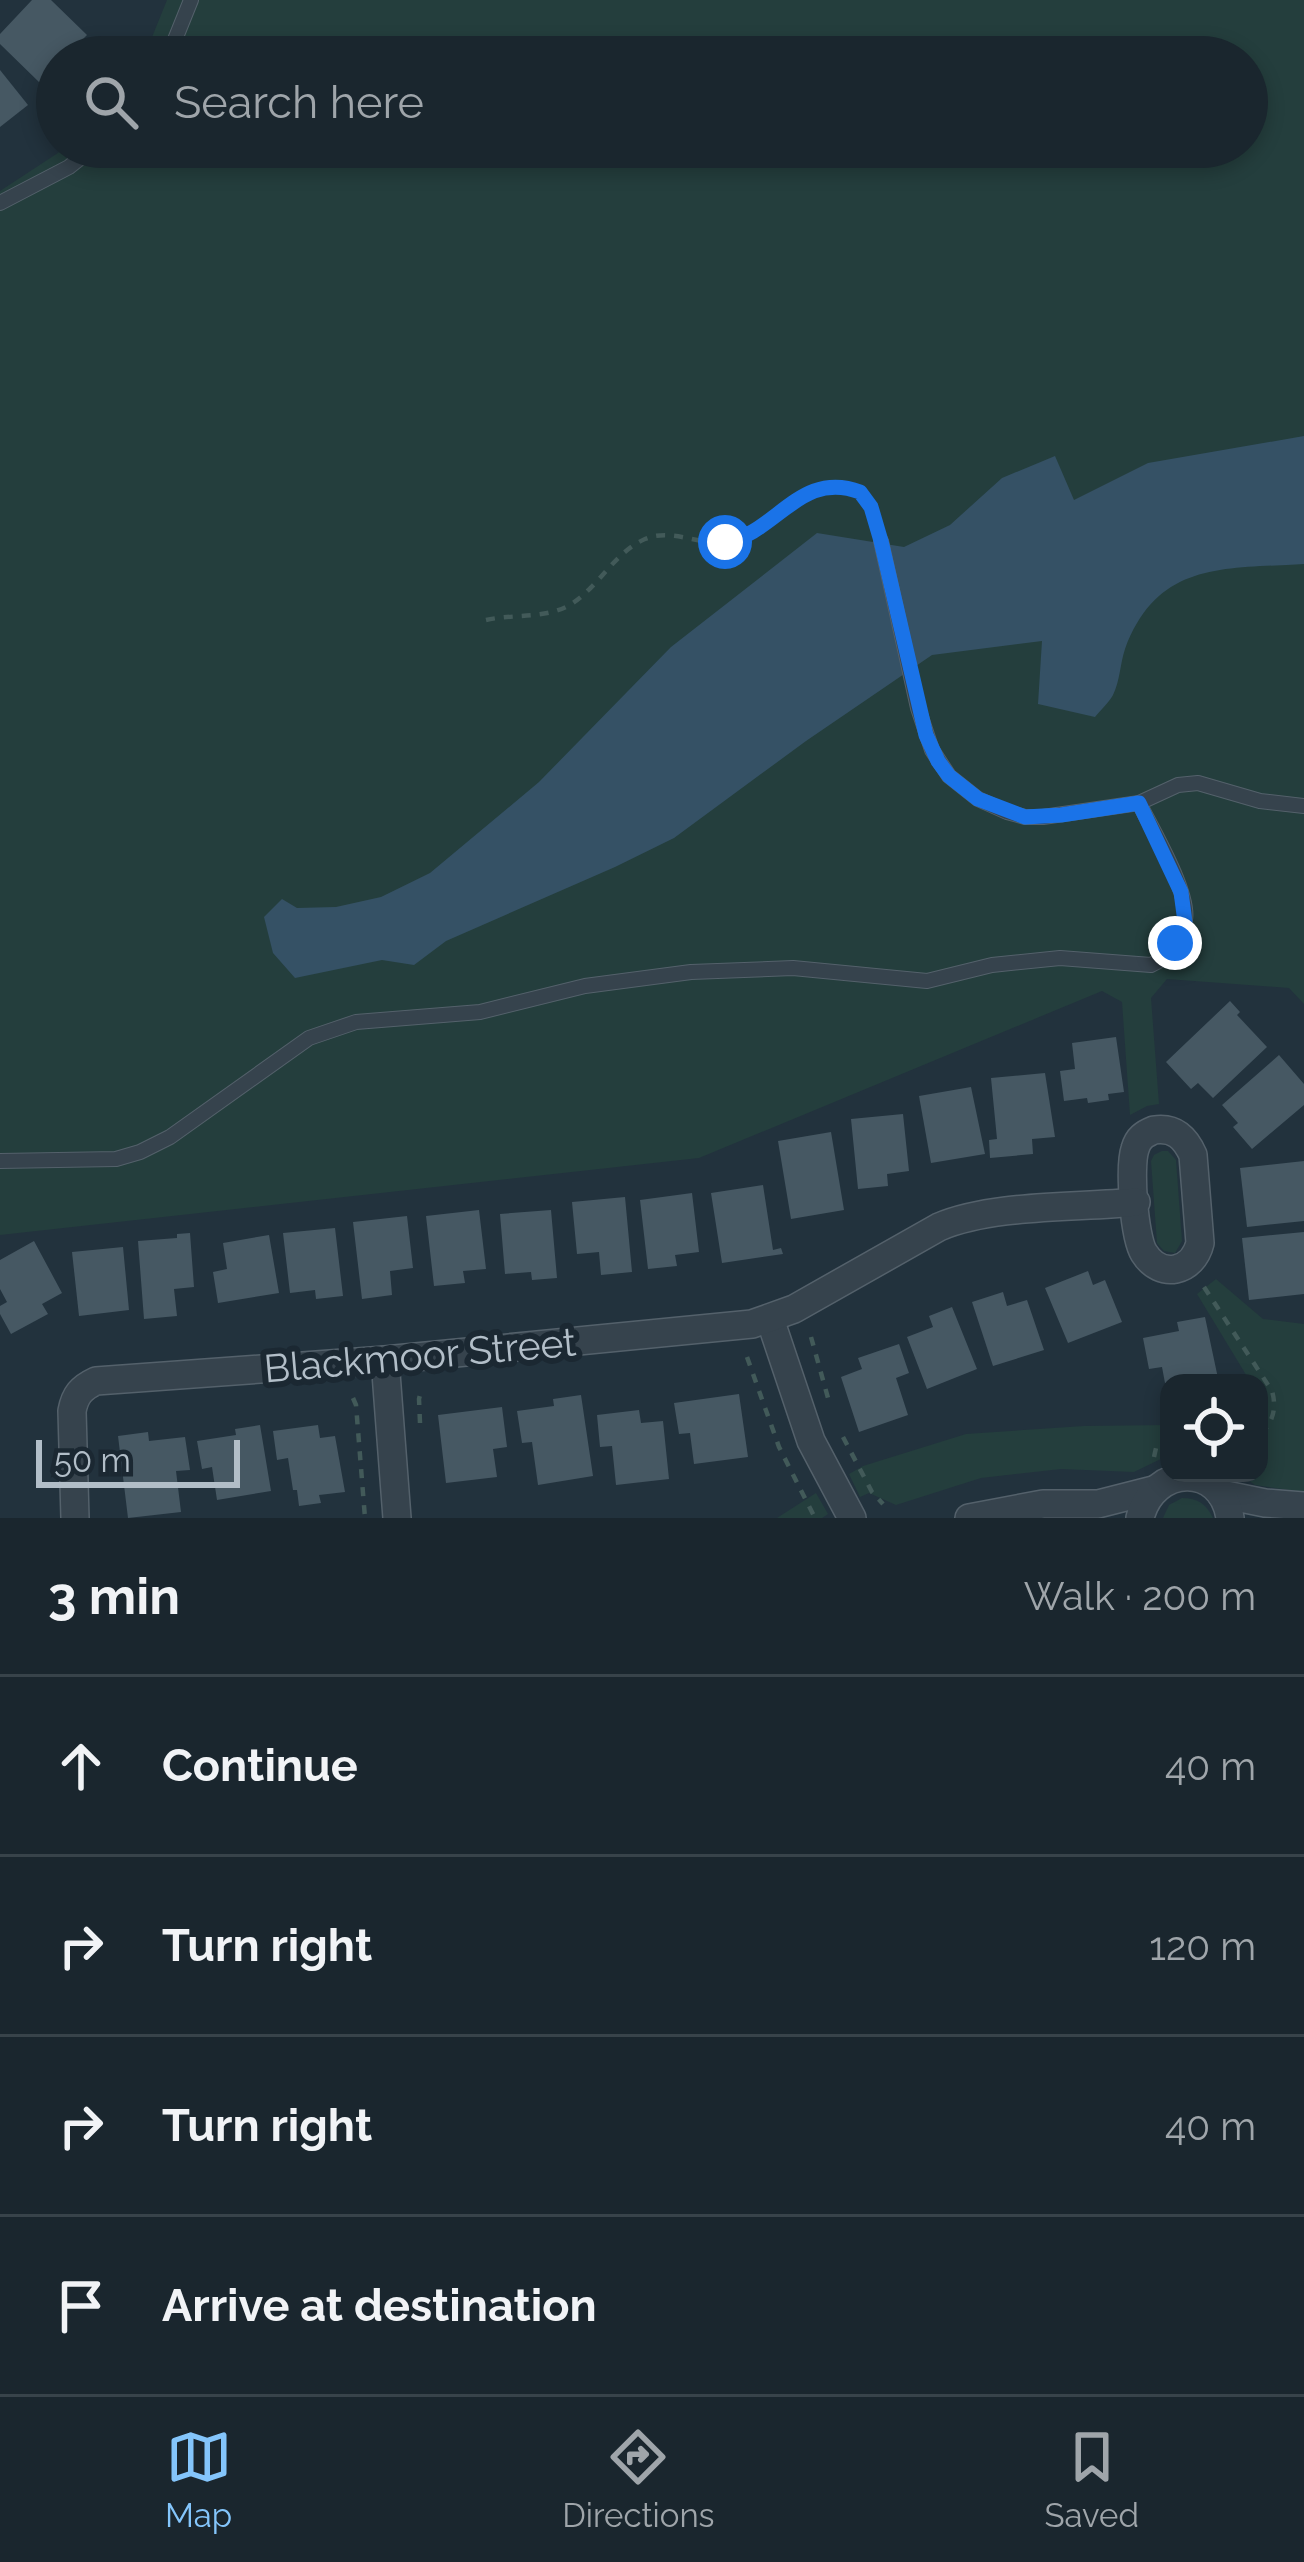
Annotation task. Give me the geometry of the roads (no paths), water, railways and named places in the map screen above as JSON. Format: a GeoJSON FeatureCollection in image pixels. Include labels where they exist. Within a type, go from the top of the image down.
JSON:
{"type":"FeatureCollection","features":[{"type":"Feature","properties":{"kind":"street"},"geometry":{"type":"LineString","coordinates":[[1154,1130],[1177,1132],[1192,1154],[1199,1234],[1198,1252],[1188,1266],[1166,1270],[1148,1258],[1140,1244],[1136,1202],[1133,1160],[1139,1140],[1154,1130]]}},
{"type":"Feature","properties":{"kind":"street","name":"Blackmoor Street"},"geometry":{"type":"LineString","coordinates":[[75,1518],[72,1412],[75,1397],[96,1381],[385,1360],[742,1325],[794,1309],[960,1219],[1136,1202]]}},
{"type":"Feature","properties":{"kind":"street"},"geometry":{"type":"LineString","coordinates":[[770,1319],[811,1441],[851,1518]]}},
{"type":"Feature","properties":{"kind":"street"},"geometry":{"type":"LineString","coordinates":[[385,1360],[397,1518]]}},
{"type":"Feature","properties":{"kind":"street"},"geometry":{"type":"LineString","coordinates":[[1140,1518],[1155,1477]]}},
{"type":"Feature","properties":{"kind":"street"},"geometry":{"type":"LineString","coordinates":[[969,1518],[1043,1504],[1107,1511],[1155,1477],[1203,1480],[1226,1506],[1304,1506]]}},
{"type":"Feature","properties":{"kind":"lane"},"geometry":{"type":"LineString","coordinates":[[176,36],[191,0]]}},
{"type":"Feature","properties":{"kind":"lane"},"geometry":{"type":"LineString","coordinates":[[0,203],[67,168]]}},
{"type":"Feature","properties":{"kind":"lane"},"geometry":{"type":"LineString","coordinates":[[881,541],[919,708],[938,761],[978,799],[1025,817],[1061,815],[1139,803],[1190,783],[1260,801],[1304,806]]}},
{"type":"Feature","properties":{"kind":"lane"},"geometry":{"type":"LineString","coordinates":[[0,1160],[116,1159],[140,1152],[170,1137],[309,1038],[356,1022],[481,1012],[585,986],[691,972],[793,968],[927,981],[992,965],[1060,958],[1150,965],[1159,962],[1175,943],[1185,922],[1185,908],[1139,803]]}},
{"type":"Feature","properties":{"kind":"water"},"geometry":{"type":"Polygon","coordinates":[[[1304,436],[1304,564],[1221,570],[1175,585],[1139,620],[1125,649],[1113,695],[1095,717],[1038,704],[1042,641],[932,655],[674,838],[446,941],[414,965],[382,960],[295,978],[273,953],[264,917],[282,899],[297,908],[336,907],[381,897],[430,873],[539,782],[671,647],[817,533],[904,547],[950,525],[1002,478],[1055,456],[1074,500],[1148,463],[1304,436]]]}}]}
